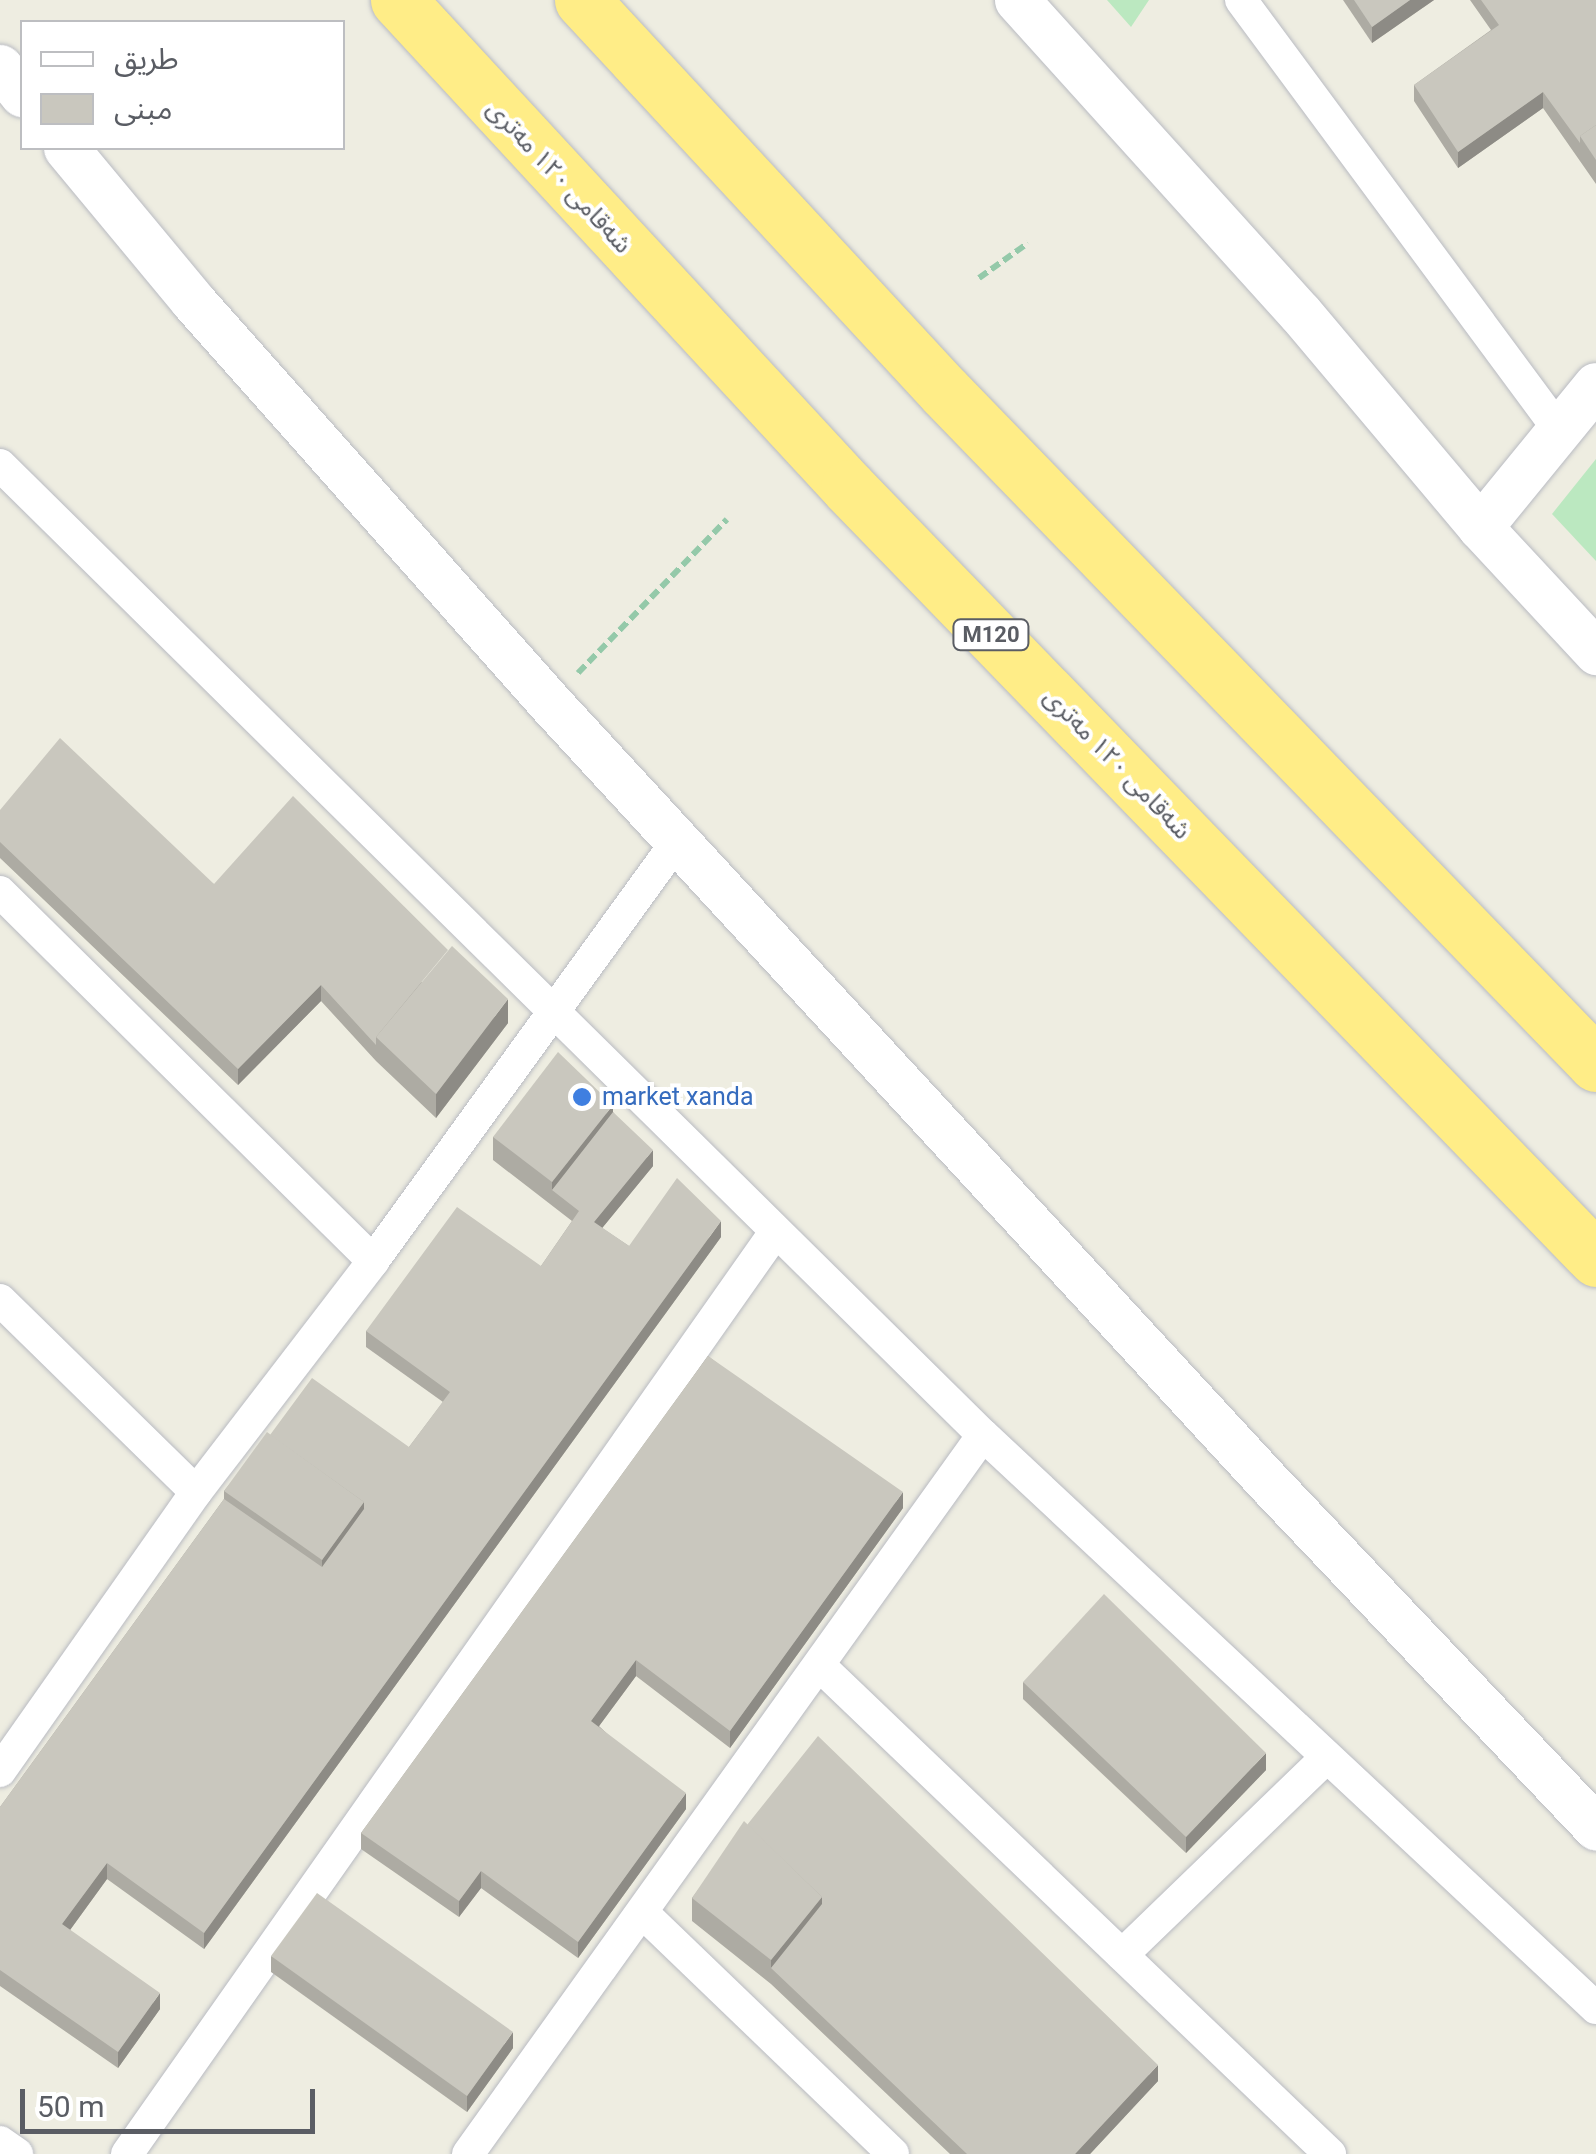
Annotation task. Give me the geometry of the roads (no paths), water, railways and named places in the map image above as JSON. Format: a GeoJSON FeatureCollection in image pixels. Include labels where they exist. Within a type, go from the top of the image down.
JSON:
{"type":"FeatureCollection","features":[{"type":"Feature","properties":{"kind":"highway","name":"شەقامی ١٢٠ مەتری"},"geometry":{"type":"LineString","coordinates":[[398,0],[848,487],[1596,1259]]}},
{"type":"Feature","properties":{"kind":"highway"},"geometry":{"type":"LineString","coordinates":[[582,0],[944,392],[1596,1064]]}},
{"type":"Feature","properties":{"kind":"street"},"geometry":{"type":"LineString","coordinates":[[1017,0],[1300,313],[1480,527],[1596,652]]}},
{"type":"Feature","properties":{"kind":"street"},"geometry":{"type":"LineString","coordinates":[[1241,0],[1559,430]]}},
{"type":"Feature","properties":{"kind":"street"},"geometry":{"type":"LineString","coordinates":[[0,67],[20,92]]}},
{"type":"Feature","properties":{"kind":"street"},"geometry":{"type":"LineString","coordinates":[[68,150],[192,300],[548,702],[1256,1468],[1596,1828]]}},
{"type":"Feature","properties":{"kind":"street"},"geometry":{"type":"LineString","coordinates":[[1480,527],[1596,386]]}},
{"type":"Feature","properties":{"kind":"street"},"geometry":{"type":"LineString","coordinates":[[0,464],[983,1435],[1596,2008]]}},
{"type":"Feature","properties":{"kind":"street"},"geometry":{"type":"LineString","coordinates":[[0,1771],[196,1492],[373,1262],[678,840]]}},
{"type":"Feature","properties":{"kind":"street"},"geometry":{"type":"LineString","coordinates":[[0,892],[373,1262]]}},
{"type":"Feature","properties":{"kind":"street"},"geometry":{"type":"LineString","coordinates":[[127,2154],[776,1231]]}},
{"type":"Feature","properties":{"kind":"street"},"geometry":{"type":"LineString","coordinates":[[0,1300],[196,1492]]}},
{"type":"Feature","properties":{"kind":"street"},"geometry":{"type":"LineString","coordinates":[[468,2154],[983,1435]]}},
{"type":"Feature","properties":{"kind":"street"},"geometry":{"type":"LineString","coordinates":[[820,1666],[1330,2154]]}},
{"type":"Feature","properties":{"kind":"street"},"geometry":{"type":"LineString","coordinates":[[1122,1955],[1327,1757]]}},
{"type":"Feature","properties":{"kind":"street"},"geometry":{"type":"LineString","coordinates":[[643,1912],[894,2154]]}},
{"type":"Feature","properties":{"kind":"street"},"geometry":{"type":"LineString","coordinates":[[0,2142],[17,2154]]}},
{"type":"Feature","properties":{"kind":"place","name":"market xanda"},"geometry":{"type":"Point","coordinates":[582,1097]}}]}
